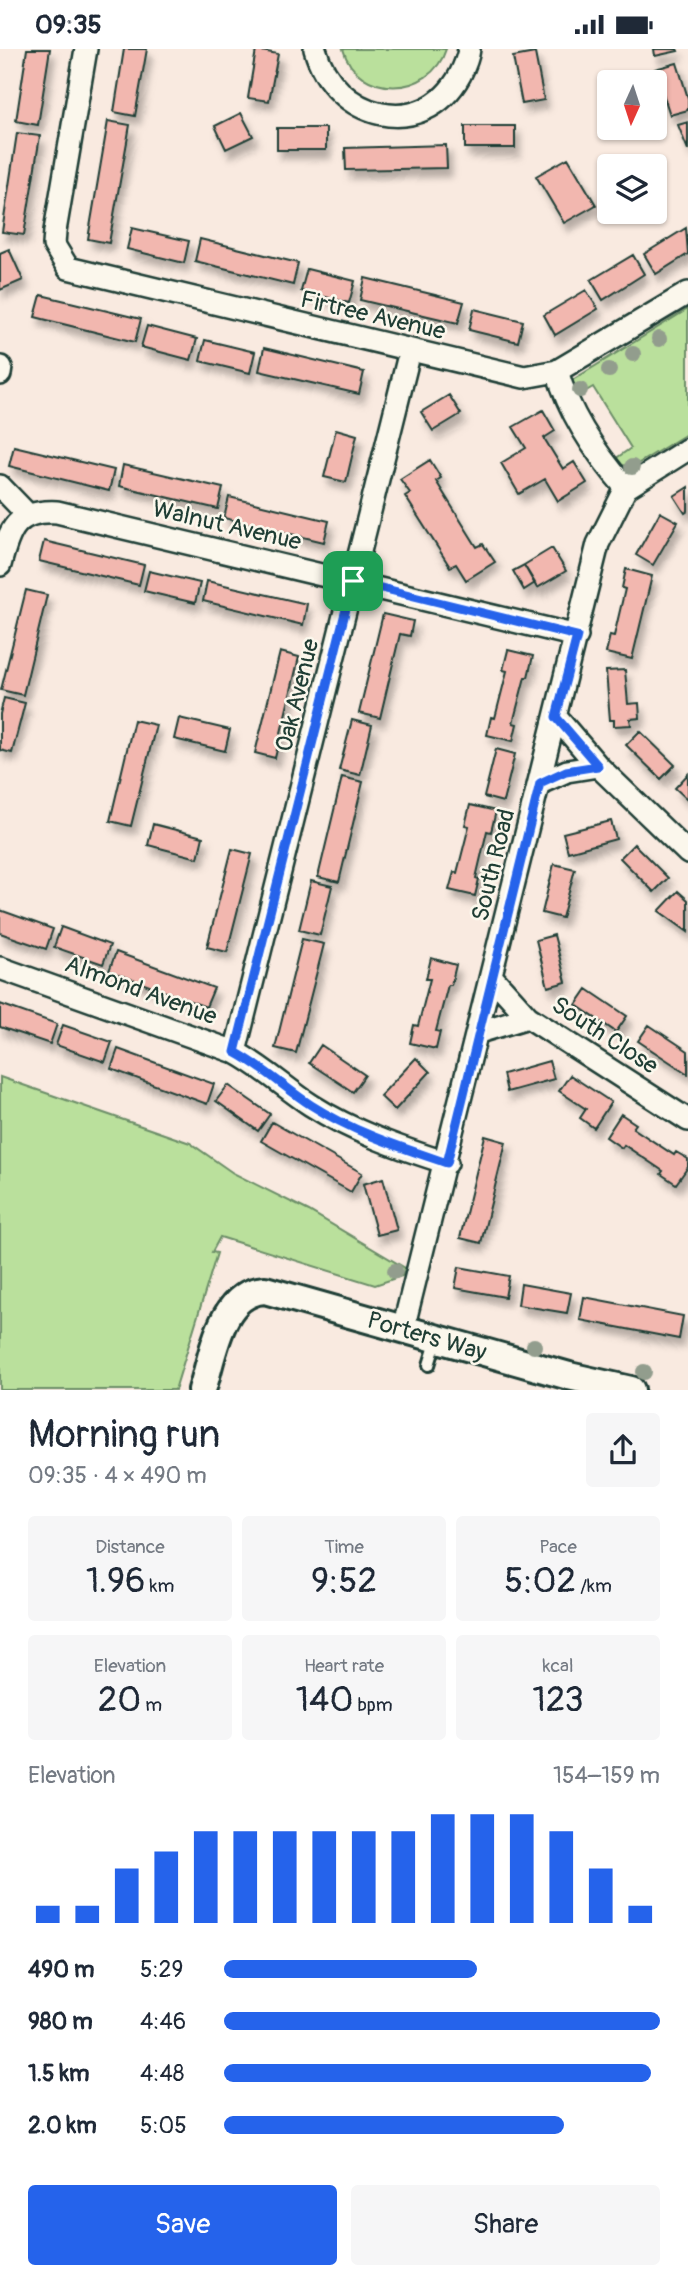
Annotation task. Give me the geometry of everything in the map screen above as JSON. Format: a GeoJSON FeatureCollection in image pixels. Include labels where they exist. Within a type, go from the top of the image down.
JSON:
{"type":"FeatureCollection","features":[{"type":"Feature","properties":{"kind":"street","name":"Firtree Avenue"},"geometry":{"type":"LineString","coordinates":[[86,49],[55,232],[54,245],[68,268],[513,376],[534,377],[557,372],[688,293]]}},
{"type":"Feature","properties":{"kind":"street"},"geometry":{"type":"LineString","coordinates":[[316,49],[320,67],[346,99],[366,111],[400,114],[440,100],[457,80],[469,49]]}},
{"type":"Feature","properties":{"kind":"street","name":"Oak Avenue"},"geometry":{"type":"LineString","coordinates":[[235,1052],[410,351]]}},
{"type":"Feature","properties":{"kind":"street"},"geometry":{"type":"LineString","coordinates":[[557,372],[564,395],[609,469],[626,488],[688,449]]}},
{"type":"Feature","properties":{"kind":"street"},"geometry":{"type":"LineString","coordinates":[[0,486],[28,515],[13,528],[0,565]]}},
{"type":"Feature","properties":{"kind":"street","name":"South Road"},"geometry":{"type":"LineString","coordinates":[[403,1329],[447,1163],[598,544],[626,488]]}},
{"type":"Feature","properties":{"kind":"street","name":"Walnut Avenue"},"geometry":{"type":"LineString","coordinates":[[28,515],[57,512],[577,636]]}},
{"type":"Feature","properties":{"kind":"street"},"geometry":{"type":"LineString","coordinates":[[556,717],[598,766],[688,853]]}},
{"type":"Feature","properties":{"kind":"street"},"geometry":{"type":"LineString","coordinates":[[540,783],[566,771],[598,766]]}},
{"type":"Feature","properties":{"kind":"street","name":"Almond Avenue"},"geometry":{"type":"LineString","coordinates":[[0,968],[235,1052],[258,1064],[310,1105],[349,1127],[447,1163]]}},
{"type":"Feature","properties":{"kind":"street","name":"South Close"},"geometry":{"type":"LineString","coordinates":[[492,977],[528,1017],[688,1120]]}},
{"type":"Feature","properties":{"kind":"street","name":"South Close"},"geometry":{"type":"LineString","coordinates":[[479,1032],[528,1017]]}},
{"type":"Feature","properties":{"kind":"street","name":"Porters Way"},"geometry":{"type":"LineString","coordinates":[[202,1390],[223,1322],[247,1294],[265,1290],[437,1339],[567,1383],[631,1390]]}},
{"type":"Feature","properties":{"kind":"lane"},"geometry":{"type":"LineString","coordinates":[[429,1365],[437,1339]]}},
{"type":"Feature","properties":{"kind":"green space"},"geometry":{"type":"Polygon","coordinates":[[[343,49],[446,49],[438,65],[426,77],[411,84],[394,87],[363,77],[351,66],[343,49]]]}},
{"type":"Feature","properties":{"kind":"green space"},"geometry":{"type":"Polygon","coordinates":[[[688,309],[688,433],[634,466],[620,465],[615,459],[631,448],[593,387],[576,397],[571,381],[688,309]]]}},
{"type":"Feature","properties":{"kind":"green space"},"geometry":{"type":"Polygon","coordinates":[[[0,1077],[190,1143],[233,1173],[309,1211],[405,1268],[402,1276],[375,1285],[220,1237],[212,1252],[217,1253],[175,1390],[0,1390],[0,1077]]]}},
{"type":"Feature","properties":{"kind":"building"},"geometry":{"type":"Polygon","coordinates":[[[27,49],[50,49],[38,125],[16,121],[27,49]]]}},
{"type":"Feature","properties":{"kind":"building"},"geometry":{"type":"Polygon","coordinates":[[[124,49],[147,49],[135,116],[114,112],[124,49]]]}},
{"type":"Feature","properties":{"kind":"building"},"geometry":{"type":"Polygon","coordinates":[[[654,49],[677,49],[678,51],[655,56],[654,49]]]}},
{"type":"Feature","properties":{"kind":"building"},"geometry":{"type":"Polygon","coordinates":[[[256,50],[278,54],[269,101],[248,98],[256,50]]]}},
{"type":"Feature","properties":{"kind":"building"},"geometry":{"type":"Polygon","coordinates":[[[535,53],[544,100],[522,104],[513,57],[535,53]]]}},
{"type":"Feature","properties":{"kind":"building"},"geometry":{"type":"Polygon","coordinates":[[[677,63],[688,98],[688,110],[670,115],[667,106],[667,70],[655,69],[677,63]]]}},
{"type":"Feature","properties":{"kind":"building"},"geometry":{"type":"Polygon","coordinates":[[[241,113],[253,136],[226,149],[215,126],[241,113]]]}},
{"type":"Feature","properties":{"kind":"building"},"geometry":{"type":"Polygon","coordinates":[[[108,121],[130,125],[109,243],[88,239],[108,121]]]}},
{"type":"Feature","properties":{"kind":"building"},"geometry":{"type":"Polygon","coordinates":[[[688,122],[688,150],[678,125],[688,122]]]}},
{"type":"Feature","properties":{"kind":"building"},"geometry":{"type":"Polygon","coordinates":[[[465,126],[515,126],[515,148],[465,148],[465,126]]]}},
{"type":"Feature","properties":{"kind":"building"},"geometry":{"type":"Polygon","coordinates":[[[277,128],[326,128],[326,150],[277,150],[277,128]]]}},
{"type":"Feature","properties":{"kind":"building"},"geometry":{"type":"Polygon","coordinates":[[[17,133],[40,136],[24,235],[2,232],[17,133]]]}},
{"type":"Feature","properties":{"kind":"building"},"geometry":{"type":"Polygon","coordinates":[[[446,145],[447,168],[346,170],[345,148],[446,145]]]}},
{"type":"Feature","properties":{"kind":"building"},"geometry":{"type":"Polygon","coordinates":[[[568,158],[596,205],[564,223],[536,176],[568,158]]]}},
{"type":"Feature","properties":{"kind":"building"},"geometry":{"type":"Polygon","coordinates":[[[132,228],[189,241],[184,263],[127,249],[132,228]]]}},
{"type":"Feature","properties":{"kind":"building"},"geometry":{"type":"Polygon","coordinates":[[[686,228],[688,254],[656,274],[644,254],[686,228]]]}},
{"type":"Feature","properties":{"kind":"building"},"geometry":{"type":"Polygon","coordinates":[[[200,239],[298,263],[293,285],[195,261],[200,239]]]}},
{"type":"Feature","properties":{"kind":"building"},"geometry":{"type":"Polygon","coordinates":[[[9,249],[23,280],[0,290],[0,253],[9,249]]]}},
{"type":"Feature","properties":{"kind":"building"},"geometry":{"type":"Polygon","coordinates":[[[633,255],[644,274],[603,300],[591,280],[633,255]]]}},
{"type":"Feature","properties":{"kind":"building"},"geometry":{"type":"Polygon","coordinates":[[[307,269],[355,281],[349,303],[301,291],[307,269]]]}},
{"type":"Feature","properties":{"kind":"building"},"geometry":{"type":"Polygon","coordinates":[[[365,278],[464,302],[458,323],[360,300],[365,278]]]}},
{"type":"Feature","properties":{"kind":"building"},"geometry":{"type":"Polygon","coordinates":[[[586,290],[598,309],[555,335],[544,315],[586,290]]]}},
{"type":"Feature","properties":{"kind":"building"},"geometry":{"type":"Polygon","coordinates":[[[41,295],[141,319],[135,342],[35,317],[41,295]]]}},
{"type":"Feature","properties":{"kind":"building"},"geometry":{"type":"Polygon","coordinates":[[[474,309],[523,321],[518,342],[469,330],[474,309]]]}},
{"type":"Feature","properties":{"kind":"building"},"geometry":{"type":"Polygon","coordinates":[[[147,326],[197,339],[191,360],[141,347],[147,326]]]}},
{"type":"Feature","properties":{"kind":"building"},"geometry":{"type":"Polygon","coordinates":[[[205,340],[255,352],[250,373],[200,361],[205,340]]]}},
{"type":"Feature","properties":{"kind":"building"},"geometry":{"type":"Polygon","coordinates":[[[264,348],[364,372],[359,394],[259,371],[264,348]]]}},
{"type":"Feature","properties":{"kind":"building"},"geometry":{"type":"Polygon","coordinates":[[[449,395],[461,414],[433,431],[421,412],[449,395]]]}},
{"type":"Feature","properties":{"kind":"building"},"geometry":{"type":"Polygon","coordinates":[[[543,410],[555,431],[544,438],[563,469],[574,462],[587,483],[558,501],[545,479],[519,494],[501,463],[526,448],[513,427],[543,410]]]}},
{"type":"Feature","properties":{"kind":"building"},"geometry":{"type":"Polygon","coordinates":[[[336,429],[357,435],[346,482],[324,477],[336,429]]]}},
{"type":"Feature","properties":{"kind":"building"},"geometry":{"type":"Polygon","coordinates":[[[14,446],[114,470],[109,491],[9,466],[14,446]]]}},
{"type":"Feature","properties":{"kind":"building"},"geometry":{"type":"Polygon","coordinates":[[[430,460],[441,478],[436,481],[477,547],[483,544],[495,562],[466,580],[456,564],[450,567],[405,496],[410,493],[400,479],[430,460]]]}},
{"type":"Feature","properties":{"kind":"building"},"geometry":{"type":"Polygon","coordinates":[[[123,465],[223,488],[218,509],[119,486],[123,465]]]}},
{"type":"Feature","properties":{"kind":"building"},"geometry":{"type":"Polygon","coordinates":[[[688,487],[688,511],[685,513],[674,496],[688,487]]]}},
{"type":"Feature","properties":{"kind":"building"},"geometry":{"type":"Polygon","coordinates":[[[229,497],[329,521],[324,542],[224,518],[229,497]]]}},
{"type":"Feature","properties":{"kind":"building"},"geometry":{"type":"Polygon","coordinates":[[[660,512],[678,522],[653,565],[636,555],[660,512]]]}},
{"type":"Feature","properties":{"kind":"building"},"geometry":{"type":"Polygon","coordinates":[[[44,541],[144,565],[139,585],[39,561],[44,541]]]}},
{"type":"Feature","properties":{"kind":"building"},"geometry":{"type":"Polygon","coordinates":[[[552,548],[566,571],[537,588],[524,565],[552,548]]]}},
{"type":"Feature","properties":{"kind":"building"},"geometry":{"type":"Polygon","coordinates":[[[524,565],[535,583],[524,590],[513,571],[524,565]]]}},
{"type":"Feature","properties":{"kind":"building"},"geometry":{"type":"Polygon","coordinates":[[[626,569],[652,576],[632,659],[606,653],[610,635],[614,636],[625,589],[622,588],[626,569]]]}},
{"type":"Feature","properties":{"kind":"building"},"geometry":{"type":"Polygon","coordinates":[[[149,571],[200,583],[195,603],[144,591],[149,571]]]}},
{"type":"Feature","properties":{"kind":"building"},"geometry":{"type":"Polygon","coordinates":[[[207,581],[307,604],[303,625],[203,601],[207,581]]]}},
{"type":"Feature","properties":{"kind":"building"},"geometry":{"type":"Polygon","coordinates":[[[26,590],[47,595],[23,695],[1,690],[26,590]]]}},
{"type":"Feature","properties":{"kind":"building"},"geometry":{"type":"Polygon","coordinates":[[[383,614],[413,621],[410,636],[400,634],[380,718],[359,713],[383,614]]]}},
{"type":"Feature","properties":{"kind":"building"},"geometry":{"type":"Polygon","coordinates":[[[508,650],[533,656],[513,723],[517,724],[513,741],[487,735],[491,717],[495,718],[507,671],[503,670],[508,650]]]}},
{"type":"Feature","properties":{"kind":"building"},"geometry":{"type":"Polygon","coordinates":[[[280,652],[299,657],[275,758],[255,753],[280,652]]]}},
{"type":"Feature","properties":{"kind":"building"},"geometry":{"type":"Polygon","coordinates":[[[625,670],[628,704],[639,703],[640,718],[630,719],[631,725],[614,726],[614,720],[610,720],[606,671],[625,670]]]}},
{"type":"Feature","properties":{"kind":"building"},"geometry":{"type":"Polygon","coordinates":[[[4,698],[25,703],[12,753],[0,750],[0,714],[4,698]]]}},
{"type":"Feature","properties":{"kind":"building"},"geometry":{"type":"Polygon","coordinates":[[[179,718],[230,730],[225,751],[174,739],[179,718]]]}},
{"type":"Feature","properties":{"kind":"building"},"geometry":{"type":"Polygon","coordinates":[[[134,720],[156,725],[131,826],[110,821],[134,720]]]}},
{"type":"Feature","properties":{"kind":"building"},"geometry":{"type":"Polygon","coordinates":[[[352,720],[372,725],[360,775],[339,770],[352,720]]]}},
{"type":"Feature","properties":{"kind":"building"},"geometry":{"type":"Polygon","coordinates":[[[640,731],[675,765],[661,779],[626,745],[640,731]]]}},
{"type":"Feature","properties":{"kind":"building"},"geometry":{"type":"Polygon","coordinates":[[[496,749],[515,754],[503,802],[484,797],[496,749]]]}},
{"type":"Feature","properties":{"kind":"building"},"geometry":{"type":"Polygon","coordinates":[[[688,774],[688,800],[675,788],[688,774]]]}},
{"type":"Feature","properties":{"kind":"building"},"geometry":{"type":"Polygon","coordinates":[[[342,777],[363,782],[339,882],[318,877],[342,777]]]}},
{"type":"Feature","properties":{"kind":"building"},"geometry":{"type":"Polygon","coordinates":[[[470,805],[496,811],[491,832],[487,831],[476,878],[479,879],[475,896],[449,890],[454,872],[457,873],[469,826],[465,825],[470,805]]]}},
{"type":"Feature","properties":{"kind":"building"},"geometry":{"type":"Polygon","coordinates":[[[611,821],[616,839],[568,852],[563,833],[611,821]]]}},
{"type":"Feature","properties":{"kind":"building"},"geometry":{"type":"Polygon","coordinates":[[[153,824],[203,837],[198,858],[148,845],[153,824]]]}},
{"type":"Feature","properties":{"kind":"building"},"geometry":{"type":"Polygon","coordinates":[[[634,844],[668,878],[654,892],[620,858],[634,844]]]}},
{"type":"Feature","properties":{"kind":"building"},"geometry":{"type":"Polygon","coordinates":[[[232,849],[252,854],[227,952],[207,947],[232,849]]]}},
{"type":"Feature","properties":{"kind":"building"},"geometry":{"type":"Polygon","coordinates":[[[554,864],[575,869],[562,918],[542,913],[554,864]]]}},
{"type":"Feature","properties":{"kind":"building"},"geometry":{"type":"Polygon","coordinates":[[[311,881],[332,886],[320,935],[299,930],[311,881]]]}},
{"type":"Feature","properties":{"kind":"building"},"geometry":{"type":"Polygon","coordinates":[[[678,891],[688,900],[688,932],[659,911],[678,891]]]}},
{"type":"Feature","properties":{"kind":"building"},"geometry":{"type":"Polygon","coordinates":[[[0,910],[53,929],[46,949],[0,933],[0,910]]]}},
{"type":"Feature","properties":{"kind":"building"},"geometry":{"type":"Polygon","coordinates":[[[61,927],[110,945],[103,964],[54,947],[61,927]]]}},
{"type":"Feature","properties":{"kind":"building"},"geometry":{"type":"Polygon","coordinates":[[[554,935],[566,982],[548,987],[536,940],[554,935]]]}},
{"type":"Feature","properties":{"kind":"building"},"geometry":{"type":"Polygon","coordinates":[[[302,939],[324,944],[296,1053],[275,1048],[302,939]]]}},
{"type":"Feature","properties":{"kind":"building"},"geometry":{"type":"Polygon","coordinates":[[[116,952],[214,988],[206,1007],[109,971],[116,952]]]}},
{"type":"Feature","properties":{"kind":"building"},"geometry":{"type":"Polygon","coordinates":[[[431,958],[456,965],[436,1031],[440,1032],[436,1049],[410,1043],[414,1025],[418,1026],[430,979],[426,979],[431,958]]]}},
{"type":"Feature","properties":{"kind":"building"},"geometry":{"type":"Polygon","coordinates":[[[587,989],[627,1016],[616,1032],[576,1005],[587,989]]]}},
{"type":"Feature","properties":{"kind":"building"},"geometry":{"type":"Polygon","coordinates":[[[0,1004],[57,1024],[50,1044],[0,1027],[0,1004]]]}},
{"type":"Feature","properties":{"kind":"building"},"geometry":{"type":"Polygon","coordinates":[[[63,1025],[112,1042],[105,1062],[56,1045],[63,1025]]]}},
{"type":"Feature","properties":{"kind":"building"},"geometry":{"type":"Polygon","coordinates":[[[649,1025],[688,1051],[688,1074],[638,1041],[649,1025]]]}},
{"type":"Feature","properties":{"kind":"building"},"geometry":{"type":"Polygon","coordinates":[[[321,1045],[365,1075],[353,1092],[309,1063],[321,1045]]]}},
{"type":"Feature","properties":{"kind":"building"},"geometry":{"type":"Polygon","coordinates":[[[118,1049],[214,1084],[207,1104],[111,1069],[118,1049]]]}},
{"type":"Feature","properties":{"kind":"building"},"geometry":{"type":"Polygon","coordinates":[[[416,1058],[430,1072],[395,1110],[380,1096],[416,1058]]]}},
{"type":"Feature","properties":{"kind":"building"},"geometry":{"type":"Polygon","coordinates":[[[549,1061],[554,1079],[507,1092],[503,1074],[549,1061]]]}},
{"type":"Feature","properties":{"kind":"building"},"geometry":{"type":"Polygon","coordinates":[[[570,1075],[611,1102],[594,1128],[580,1118],[586,1109],[559,1091],[570,1075]]]}},
{"type":"Feature","properties":{"kind":"building"},"geometry":{"type":"Polygon","coordinates":[[[228,1085],[270,1114],[258,1131],[216,1101],[228,1085]]]}},
{"type":"Feature","properties":{"kind":"building"},"geometry":{"type":"Polygon","coordinates":[[[621,1114],[636,1124],[633,1128],[674,1155],[676,1152],[688,1159],[688,1167],[676,1184],[661,1174],[663,1171],[624,1145],[622,1148],[606,1137],[621,1114]]]}},
{"type":"Feature","properties":{"kind":"building"},"geometry":{"type":"Polygon","coordinates":[[[272,1122],[362,1173],[351,1192],[261,1141],[272,1122]]]}},
{"type":"Feature","properties":{"kind":"building"},"geometry":{"type":"Polygon","coordinates":[[[485,1136],[506,1142],[481,1243],[460,1238],[485,1136]]]}},
{"type":"Feature","properties":{"kind":"building"},"geometry":{"type":"Polygon","coordinates":[[[383,1178],[397,1230],[377,1235],[363,1184],[383,1178]]]}},
{"type":"Feature","properties":{"kind":"building"},"geometry":{"type":"Polygon","coordinates":[[[459,1267],[509,1276],[505,1297],[455,1288],[459,1267]]]}},
{"type":"Feature","properties":{"kind":"building"},"geometry":{"type":"Polygon","coordinates":[[[521,1284],[571,1293],[567,1313],[518,1305],[521,1284]]]}},
{"type":"Feature","properties":{"kind":"building"},"geometry":{"type":"Polygon","coordinates":[[[584,1297],[683,1316],[679,1339],[580,1320],[584,1297]]]}},
{"type":"Feature","properties":{"kind":"route"},"geometry":{"type":"LineString","coordinates":[[353,581],[577,636],[556,717],[598,766],[566,771],[540,783],[447,1163],[390,1145],[349,1127],[310,1105],[258,1064],[235,1052],[353,581]]}}]}
